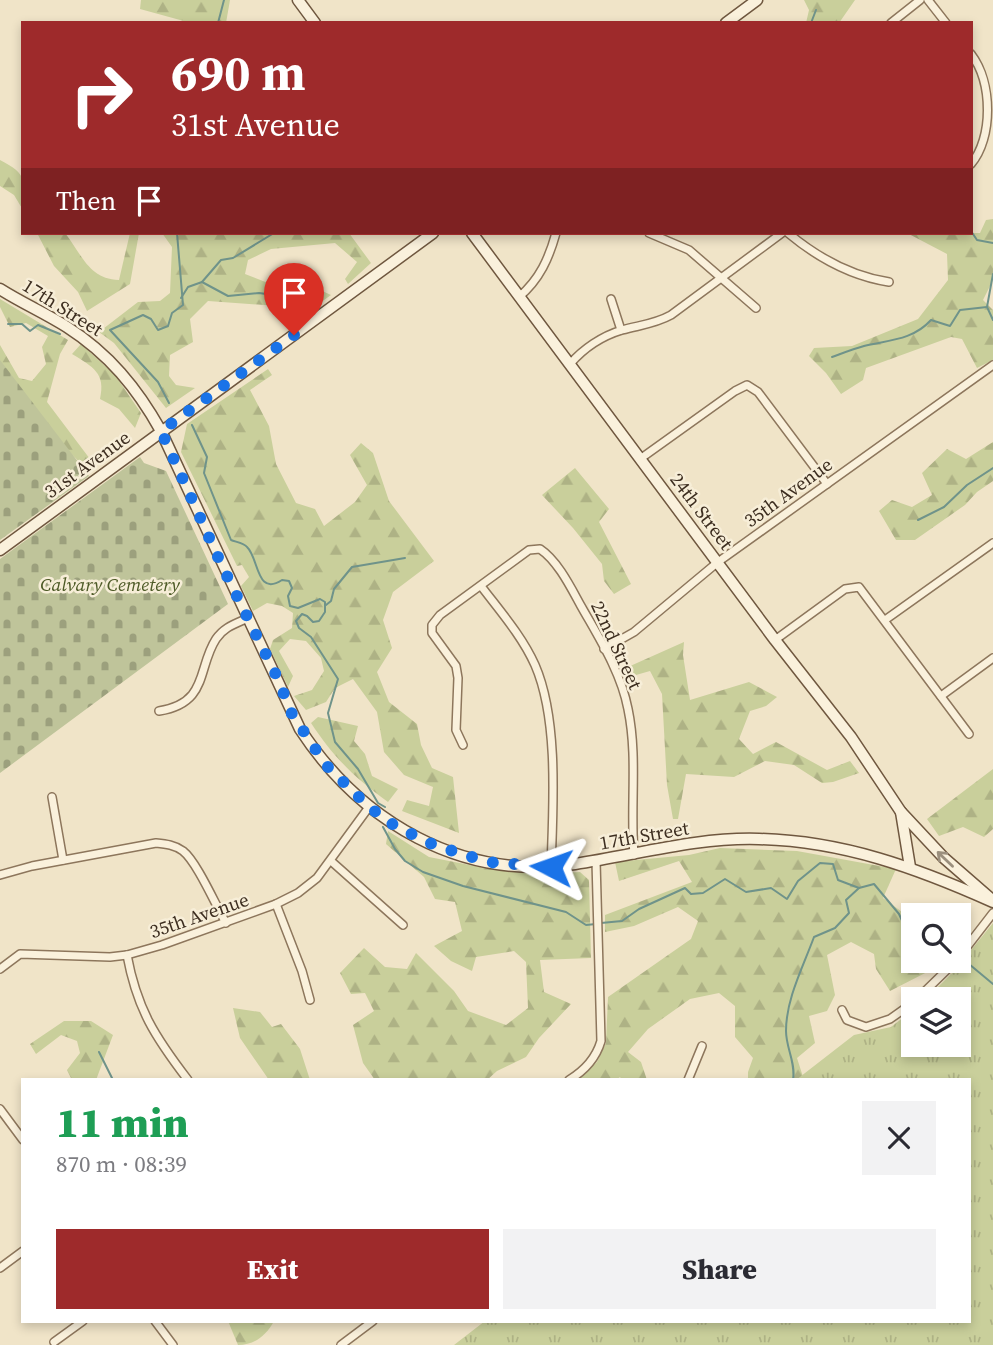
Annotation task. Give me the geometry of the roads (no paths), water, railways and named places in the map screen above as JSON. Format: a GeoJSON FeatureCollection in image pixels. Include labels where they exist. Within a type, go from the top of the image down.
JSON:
{"type":"FeatureCollection","features":[{"type":"Feature","properties":{"kind":"street"},"geometry":{"type":"LineString","coordinates":[[298,0],[314,21]]}},
{"type":"Feature","properties":{"kind":"street"},"geometry":{"type":"LineString","coordinates":[[729,21],[757,0]]}},
{"type":"Feature","properties":{"kind":"street"},"geometry":{"type":"LineString","coordinates":[[894,21],[920,0]]}},
{"type":"Feature","properties":{"kind":"street"},"geometry":{"type":"LineString","coordinates":[[928,0],[944,21]]}},
{"type":"Feature","properties":{"kind":"street"},"geometry":{"type":"LineString","coordinates":[[973,57],[986,76],[992,115],[987,146],[973,162]]}},
{"type":"Feature","properties":{"kind":"street","name":"31st Avenue"},"geometry":{"type":"LineString","coordinates":[[0,550],[430,235]]}},
{"type":"Feature","properties":{"kind":"street","name":"24th Street"},"geometry":{"type":"LineString","coordinates":[[473,235],[775,640],[851,737],[901,812],[944,858],[993,901]]}},
{"type":"Feature","properties":{"kind":"street"},"geometry":{"type":"LineString","coordinates":[[519,297],[533,284],[544,267],[555,235]]}},
{"type":"Feature","properties":{"kind":"street"},"geometry":{"type":"LineString","coordinates":[[654,235],[689,250],[756,308]]}},
{"type":"Feature","properties":{"kind":"street"},"geometry":{"type":"LineString","coordinates":[[570,364],[596,342],[621,330],[661,321],[779,235]]}},
{"type":"Feature","properties":{"kind":"street"},"geometry":{"type":"LineString","coordinates":[[791,235],[831,263],[852,273],[889,282]]}},
{"type":"Feature","properties":{"kind":"street","name":"17th Street"},"geometry":{"type":"LineString","coordinates":[[0,289],[65,326],[104,354],[140,395],[161,431],[300,729],[326,765],[369,807],[395,826],[442,849],[488,862],[551,867],[691,844],[757,839],[819,844],[910,867],[993,901]]}},
{"type":"Feature","properties":{"kind":"street"},"geometry":{"type":"LineString","coordinates":[[611,299],[621,330]]}},
{"type":"Feature","properties":{"kind":"street","name":"35th Avenue"},"geometry":{"type":"LineString","coordinates":[[604,649],[634,632],[718,562],[993,365]]}},
{"type":"Feature","properties":{"kind":"street"},"geometry":{"type":"LineString","coordinates":[[640,458],[735,391],[750,386],[758,392],[827,484]]}},
{"type":"Feature","properties":{"kind":"street"},"geometry":{"type":"LineString","coordinates":[[885,620],[993,542]]}},
{"type":"Feature","properties":{"kind":"street","name":"22nd Street"},"geometry":{"type":"LineString","coordinates":[[481,586],[529,550],[537,549],[549,556],[567,583],[604,649],[625,696],[631,726],[634,855]]}},
{"type":"Feature","properties":{"kind":"street"},"geometry":{"type":"LineString","coordinates":[[463,745],[456,730],[458,672],[432,633],[432,625],[440,615],[481,586],[526,647],[546,700],[551,737],[551,867]]}},
{"type":"Feature","properties":{"kind":"street"},"geometry":{"type":"LineString","coordinates":[[775,640],[845,589],[856,587],[862,590],[969,734]]}},
{"type":"Feature","properties":{"kind":"street"},"geometry":{"type":"LineString","coordinates":[[159,711],[176,706],[198,687],[217,638],[230,625],[248,618]]}},
{"type":"Feature","properties":{"kind":"street"},"geometry":{"type":"LineString","coordinates":[[941,696],[993,658]]}},
{"type":"Feature","properties":{"kind":"street"},"geometry":{"type":"LineString","coordinates":[[52,797],[63,860]]}},
{"type":"Feature","properties":{"kind":"street","name":"35th Avenue"},"geometry":{"type":"LineString","coordinates":[[0,969],[20,954],[110,957],[127,955],[276,904],[305,888],[331,861],[369,807]]}},
{"type":"Feature","properties":{"kind":"street","name":"24th Street"},"geometry":{"type":"LineString","coordinates":[[901,812],[910,867]]}},
{"type":"Feature","properties":{"kind":"street"},"geometry":{"type":"LineString","coordinates":[[873,856],[891,855],[898,851],[903,843],[904,832]]}},
{"type":"Feature","properties":{"kind":"street"},"geometry":{"type":"LineString","coordinates":[[0,874],[156,843],[175,846],[191,859],[226,923]]}},
{"type":"Feature","properties":{"kind":"street"},"geometry":{"type":"LineString","coordinates":[[331,861],[403,925]]}},
{"type":"Feature","properties":{"kind":"street"},"geometry":{"type":"LineString","coordinates":[[572,1078],[585,1068],[601,1041],[596,861]]}},
{"type":"Feature","properties":{"kind":"street"},"geometry":{"type":"LineString","coordinates":[[276,904],[302,971],[310,1000]]}},
{"type":"Feature","properties":{"kind":"street"},"geometry":{"type":"LineString","coordinates":[[971,942],[993,913]]}},
{"type":"Feature","properties":{"kind":"street"},"geometry":{"type":"LineString","coordinates":[[127,955],[137,998],[151,1029],[187,1078]]}},
{"type":"Feature","properties":{"kind":"street"},"geometry":{"type":"LineString","coordinates":[[930,987],[946,973]]}},
{"type":"Feature","properties":{"kind":"street"},"geometry":{"type":"LineString","coordinates":[[842,1010],[846,1020],[866,1027],[890,1019],[901,1011]]}},
{"type":"Feature","properties":{"kind":"street"},"geometry":{"type":"LineString","coordinates":[[689,1078],[702,1046]]}},
{"type":"Feature","properties":{"kind":"street"},"geometry":{"type":"LineString","coordinates":[[0,1109],[21,1137]]}},
{"type":"Feature","properties":{"kind":"street"},"geometry":{"type":"LineString","coordinates":[[0,1268],[21,1252]]}},
{"type":"Feature","properties":{"kind":"street"},"geometry":{"type":"LineString","coordinates":[[54,1342],[80,1323]]}},
{"type":"Feature","properties":{"kind":"street"},"geometry":{"type":"LineString","coordinates":[[156,1323],[173,1345]]}},
{"type":"Feature","properties":{"kind":"street"},"geometry":{"type":"LineString","coordinates":[[341,1345],[370,1323]]}},
{"type":"Feature","properties":{"kind":"waterway"},"geometry":{"type":"LineString","coordinates":[[219,21],[224,0]]}},
{"type":"Feature","properties":{"kind":"waterway"},"geometry":{"type":"LineString","coordinates":[[812,21],[816,10]]}},
{"type":"Feature","properties":{"kind":"waterway"},"geometry":{"type":"LineString","coordinates":[[973,234],[977,240],[993,243]]}},
{"type":"Feature","properties":{"kind":"waterway"},"geometry":{"type":"LineString","coordinates":[[169,403],[158,382],[110,330],[143,315],[151,319],[158,330],[168,326],[172,313],[183,305],[177,235]]}},
{"type":"Feature","properties":{"kind":"waterway"},"geometry":{"type":"LineString","coordinates":[[202,282],[221,260],[233,258],[271,235]]}},
{"type":"Feature","properties":{"kind":"waterway"},"geometry":{"type":"LineString","coordinates":[[993,274],[987,307],[993,320]]}},
{"type":"Feature","properties":{"kind":"waterway"},"geometry":{"type":"LineString","coordinates":[[181,298],[188,287],[202,282],[228,296],[259,293],[288,297]]}},
{"type":"Feature","properties":{"kind":"waterway"},"geometry":{"type":"LineString","coordinates":[[832,357],[908,335],[931,320],[950,326],[960,310],[987,307]]}},
{"type":"Feature","properties":{"kind":"waterway"},"geometry":{"type":"LineString","coordinates":[[8,324],[22,324],[30,331],[38,325],[60,334]]}},
{"type":"Feature","properties":{"kind":"waterway"},"geometry":{"type":"LineString","coordinates":[[192,425],[207,457],[204,473],[231,540],[247,547],[259,574],[267,584],[289,581],[292,588],[288,596],[290,606],[298,608],[320,599],[325,602],[325,612],[319,621],[313,622],[302,614],[296,621],[299,628],[311,637],[338,679],[328,713],[335,742],[358,769],[378,803],[385,807]]}},
{"type":"Feature","properties":{"kind":"waterway"},"geometry":{"type":"LineString","coordinates":[[918,520],[944,507],[967,485],[993,468]]}},
{"type":"Feature","properties":{"kind":"waterway"},"geometry":{"type":"LineString","coordinates":[[326,605],[331,601],[334,589],[352,567],[405,558]]}},
{"type":"Feature","properties":{"kind":"waterway"},"geometry":{"type":"LineString","coordinates":[[383,827],[405,861],[423,872],[463,886],[566,912],[586,925],[596,924]]}},
{"type":"Feature","properties":{"kind":"waterway"},"geometry":{"type":"LineString","coordinates":[[601,923],[622,921],[639,909],[685,888],[691,894],[703,893],[725,879],[746,892],[771,888],[787,899],[798,881],[820,863],[833,864],[838,880],[859,888],[874,884],[901,918]]}},
{"type":"Feature","properties":{"kind":"waterway"},"geometry":{"type":"LineString","coordinates":[[793,1078],[786,1031],[796,983],[814,937],[835,928],[849,913],[846,900],[859,888]]}},
{"type":"Feature","properties":{"kind":"waterway"},"geometry":{"type":"LineString","coordinates":[[971,966],[993,984]]}},
{"type":"Feature","properties":{"kind":"waterway"},"geometry":{"type":"LineString","coordinates":[[99,1052],[112,1078]]}},
{"type":"Feature","properties":{"kind":"park label","name":"Calvary Cemetery"},"geometry":{"type":"Point","coordinates":[110,584]}}]}
